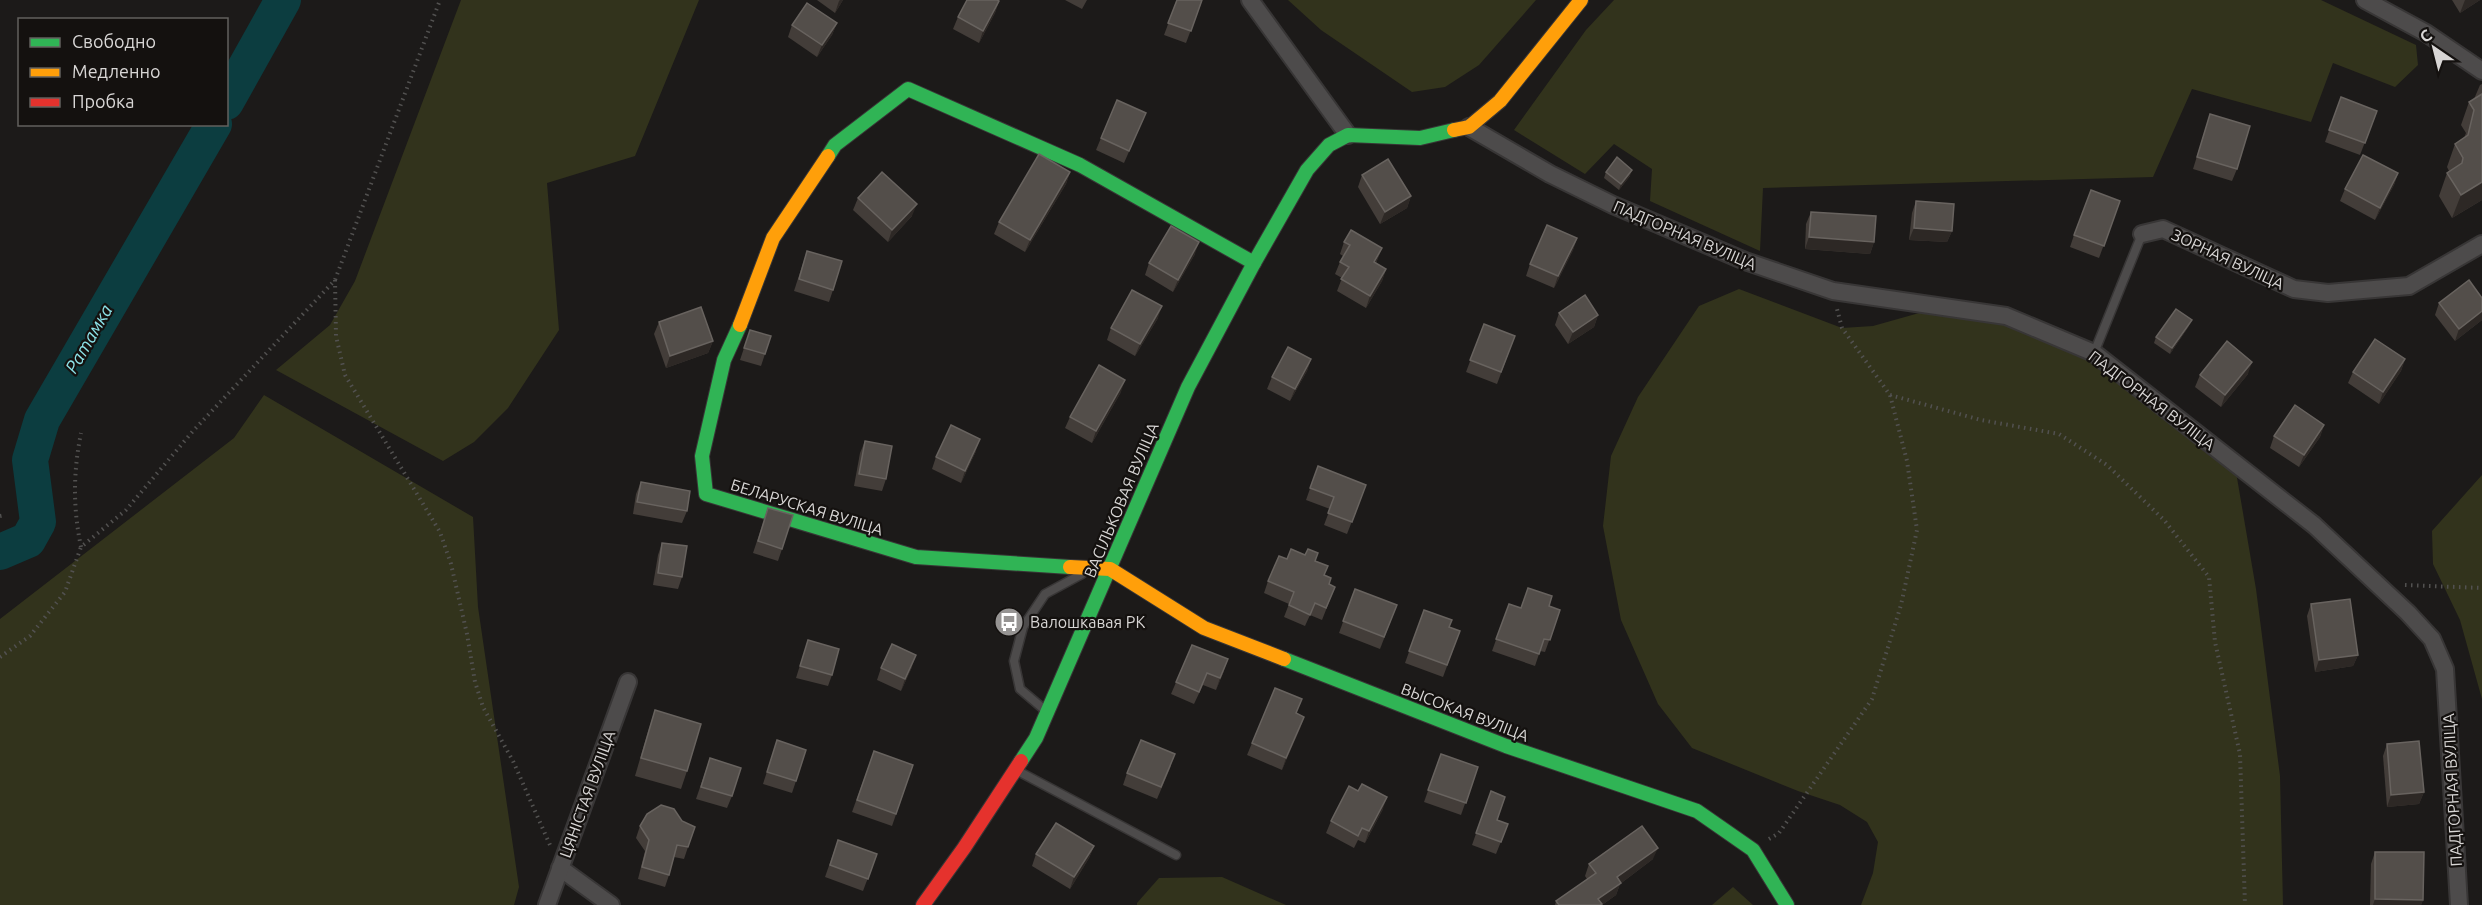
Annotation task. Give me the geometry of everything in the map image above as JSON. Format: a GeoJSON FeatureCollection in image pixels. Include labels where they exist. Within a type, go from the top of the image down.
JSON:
{"type":"FeatureCollection","features":[{"type":"Feature","properties":{"kind":"street"},"geometry":{"type":"LineString","coordinates":[[1250,0],[1348,135],[1420,138],[1469,127],[1500,101],[1581,0]]}},
{"type":"Feature","properties":{"kind":"street"},"geometry":{"type":"LineString","coordinates":[[2365,0],[2426,33],[2482,71]]}},
{"type":"Feature","properties":{"kind":"street","name":"БЕЛАРУСКАЯ ВУЛІЦА"},"geometry":{"type":"LineString","coordinates":[[1110,568],[916,557],[706,494],[702,456],[724,360],[750,302],[773,238],[835,145],[908,89],[1080,165],[1254,263]]}},
{"type":"Feature","properties":{"kind":"street","name":"ПАДГОРНАЯ ВУЛІЦА"},"geometry":{"type":"LineString","coordinates":[[1469,127],[1551,174],[1612,205],[1745,261],[1833,291],[2006,315],[2094,353],[2314,525],[2432,639],[2445,669],[2459,905]]}},
{"type":"Feature","properties":{"kind":"street","name":"ВАСІЛЬКОВАЯ ВУЛІЦА"},"geometry":{"type":"LineString","coordinates":[[923,905],[1036,738],[1188,387],[1254,263],[1307,170],[1329,145],[1348,135]]}},
{"type":"Feature","properties":{"kind":"street","name":"ЗОРНАЯ ВУЛІЦА"},"geometry":{"type":"LineString","coordinates":[[2142,234],[2163,229],[2294,289],[2328,292],[2409,286],[2482,244]]}},
{"type":"Feature","properties":{"kind":"street","name":"ВЫСОКАЯ ВУЛІЦА"},"geometry":{"type":"LineString","coordinates":[[1110,568],[1204,628],[1506,746],[1697,811],[1753,850],[1787,905]]}},
{"type":"Feature","properties":{"kind":"street","name":"ЦЯНІСТАЯ ВУЛІЦА"},"geometry":{"type":"LineString","coordinates":[[547,905],[628,682]]}},
{"type":"Feature","properties":{"kind":"street"},"geometry":{"type":"LineString","coordinates":[[560,868],[611,905]]}},
{"type":"Feature","properties":{"kind":"lane"},"geometry":{"type":"LineString","coordinates":[[2094,353],[2142,234]]}},
{"type":"Feature","properties":{"kind":"lane"},"geometry":{"type":"LineString","coordinates":[[1048,712],[1020,689],[1014,661],[1023,627],[1045,594],[1093,568]]}},
{"type":"Feature","properties":{"kind":"lane"},"geometry":{"type":"LineString","coordinates":[[1015,770],[1176,855]]}},
{"type":"Feature","properties":{"kind":"path"},"geometry":{"type":"LineString","coordinates":[[440,0],[335,280],[336,336],[345,375],[440,532],[451,564],[475,682],[483,707],[513,761],[560,868]]}},
{"type":"Feature","properties":{"kind":"path"},"geometry":{"type":"LineString","coordinates":[[81,547],[126,510],[193,431],[335,280]]}},
{"type":"Feature","properties":{"kind":"path"},"geometry":{"type":"LineString","coordinates":[[1753,850],[1779,833],[1872,699],[1900,605],[1917,530],[1907,461],[1890,395],[1842,328],[1833,291]]}},
{"type":"Feature","properties":{"kind":"path"},"geometry":{"type":"LineString","coordinates":[[1890,395],[1981,420],[2059,434],[2108,465],[2164,520],[2209,578],[2215,642],[2240,754],[2245,905]]}},
{"type":"Feature","properties":{"kind":"path"},"geometry":{"type":"LineString","coordinates":[[0,657],[30,636],[65,592],[81,547],[73,497],[75,463],[81,433]]}},
{"type":"Feature","properties":{"kind":"path"},"geometry":{"type":"LineString","coordinates":[[2377,585],[2482,588]]}},
{"type":"Feature","properties":{"kind":"green space"},"geometry":{"type":"Polygon","coordinates":[[[461,0],[699,0],[635,156],[547,183],[559,330],[508,408],[474,442],[443,461],[276,370],[330,325],[355,281],[461,0]]]}},
{"type":"Feature","properties":{"kind":"green space"},"geometry":{"type":"Polygon","coordinates":[[[1288,0],[1536,0],[1479,65],[1445,87],[1412,92],[1321,30],[1288,0]]]}},
{"type":"Feature","properties":{"kind":"green space"},"geometry":{"type":"Polygon","coordinates":[[[1614,0],[2321,0],[2416,45],[2418,65],[2395,87],[2333,63],[2311,122],[2192,89],[2153,177],[1763,188],[1760,251],[1650,201],[1652,169],[1614,144],[1585,174],[1514,130],[1586,30],[1614,0]]]}},
{"type":"Feature","properties":{"kind":"green space"},"geometry":{"type":"Polygon","coordinates":[[[1739,289],[1842,328],[1873,326],[1944,306],[2006,316],[2094,353],[2235,466],[2256,589],[2280,776],[2283,905],[1861,905],[1873,873],[1878,842],[1867,822],[1840,805],[1798,791],[1692,748],[1658,704],[1621,620],[1603,526],[1611,456],[1638,397],[1699,306],[1739,289]]]}},
{"type":"Feature","properties":{"kind":"green space"},"geometry":{"type":"Polygon","coordinates":[[[264,395],[473,517],[478,607],[519,887],[514,905],[0,905],[0,619],[234,438],[264,395]]]}},
{"type":"Feature","properties":{"kind":"green space"},"geometry":{"type":"Polygon","coordinates":[[[2482,475],[2482,699],[2460,620],[2433,564],[2432,531],[2482,475]]]}},
{"type":"Feature","properties":{"kind":"green space"},"geometry":{"type":"Polygon","coordinates":[[[1222,877],[1286,905],[1137,905],[1159,878],[1222,877]]]}},
{"type":"Feature","properties":{"kind":"green space"},"geometry":{"type":"Polygon","coordinates":[[[1733,887],[1753,905],[1712,905],[1733,887]]]}},
{"type":"Feature","properties":{"kind":"building"},"geometry":{"type":"Polygon","coordinates":[[[967,0],[999,1],[983,31],[958,17],[967,0]]]}},
{"type":"Feature","properties":{"kind":"building"},"geometry":{"type":"Polygon","coordinates":[[[1177,0],[1202,0],[1191,31],[1168,23],[1177,0]]]}},
{"type":"Feature","properties":{"kind":"building"},"geometry":{"type":"Polygon","coordinates":[[[807,3],[837,23],[822,45],[792,25],[807,3]]]}},
{"type":"Feature","properties":{"kind":"building"},"geometry":{"type":"Polygon","coordinates":[[[2482,94],[2482,182],[2461,195],[2447,173],[2462,163],[2463,158],[2455,144],[2468,135],[2474,110],[2469,102],[2482,94]]]}},
{"type":"Feature","properties":{"kind":"building"},"geometry":{"type":"Polygon","coordinates":[[[2341,97],[2377,111],[2365,143],[2329,130],[2341,97]]]}},
{"type":"Feature","properties":{"kind":"building"},"geometry":{"type":"Polygon","coordinates":[[[1117,100],[1146,113],[1129,151],[1101,138],[1117,100]]]}},
{"type":"Feature","properties":{"kind":"building"},"geometry":{"type":"Polygon","coordinates":[[[2210,114],[2250,126],[2237,169],[2197,157],[2210,114]]]}},
{"type":"Feature","properties":{"kind":"building"},"geometry":{"type":"Polygon","coordinates":[[[1039,154],[1070,172],[1030,240],[999,222],[1039,154]]]}},
{"type":"Feature","properties":{"kind":"building"},"geometry":{"type":"Polygon","coordinates":[[[2363,155],[2398,173],[2380,208],[2345,189],[2363,155]]]}},
{"type":"Feature","properties":{"kind":"building"},"geometry":{"type":"Polygon","coordinates":[[[1617,157],[1632,170],[1621,184],[1606,172],[1617,157]]]}},
{"type":"Feature","properties":{"kind":"building"},"geometry":{"type":"Polygon","coordinates":[[[1388,159],[1411,196],[1385,212],[1362,175],[1388,159]]]}},
{"type":"Feature","properties":{"kind":"building"},"geometry":{"type":"Polygon","coordinates":[[[882,172],[917,204],[892,230],[858,198],[882,172]]]}},
{"type":"Feature","properties":{"kind":"building"},"geometry":{"type":"Polygon","coordinates":[[[2091,190],[2120,201],[2104,246],[2074,235],[2091,190]]]}},
{"type":"Feature","properties":{"kind":"building"},"geometry":{"type":"Polygon","coordinates":[[[1916,201],[1954,204],[1952,231],[1914,228],[1916,201]]]}},
{"type":"Feature","properties":{"kind":"building"},"geometry":{"type":"Polygon","coordinates":[[[1811,212],[1876,216],[1874,242],[1809,237],[1811,212]]]}},
{"type":"Feature","properties":{"kind":"building"},"geometry":{"type":"Polygon","coordinates":[[[1547,225],[1577,238],[1558,276],[1530,264],[1547,225]]]}},
{"type":"Feature","properties":{"kind":"building"},"geometry":{"type":"Polygon","coordinates":[[[1171,226],[1199,242],[1178,280],[1149,263],[1171,226]]]}},
{"type":"Feature","properties":{"kind":"building"},"geometry":{"type":"Polygon","coordinates":[[[1351,230],[1382,248],[1374,262],[1386,269],[1370,296],[1341,279],[1349,267],[1340,262],[1350,245],[1344,242],[1351,230]]]}},
{"type":"Feature","properties":{"kind":"building"},"geometry":{"type":"Polygon","coordinates":[[[807,251],[842,261],[833,290],[799,279],[807,251]]]}},
{"type":"Feature","properties":{"kind":"building"},"geometry":{"type":"Polygon","coordinates":[[[2469,280],[2482,298],[2482,311],[2459,329],[2439,303],[2469,280]]]}},
{"type":"Feature","properties":{"kind":"building"},"geometry":{"type":"Polygon","coordinates":[[[1132,290],[1162,306],[1140,344],[1111,328],[1132,290]]]}},
{"type":"Feature","properties":{"kind":"building"},"geometry":{"type":"Polygon","coordinates":[[[1585,295],[1598,315],[1573,332],[1559,313],[1585,295]]]}},
{"type":"Feature","properties":{"kind":"building"},"geometry":{"type":"Polygon","coordinates":[[[701,307],[713,341],[670,356],[659,322],[701,307]]]}},
{"type":"Feature","properties":{"kind":"building"},"geometry":{"type":"Polygon","coordinates":[[[2176,309],[2192,320],[2172,348],[2156,337],[2176,309]]]}},
{"type":"Feature","properties":{"kind":"building"},"geometry":{"type":"Polygon","coordinates":[[[1484,324],[1515,336],[1501,372],[1470,360],[1484,324]]]}},
{"type":"Feature","properties":{"kind":"building"},"geometry":{"type":"Polygon","coordinates":[[[750,330],[771,336],[765,354],[744,348],[750,330]]]}},
{"type":"Feature","properties":{"kind":"building"},"geometry":{"type":"Polygon","coordinates":[[[2375,339],[2405,359],[2383,392],[2353,372],[2375,339]]]}},
{"type":"Feature","properties":{"kind":"building"},"geometry":{"type":"Polygon","coordinates":[[[2227,341],[2252,362],[2225,395],[2200,375],[2227,341]]]}},
{"type":"Feature","properties":{"kind":"building"},"geometry":{"type":"Polygon","coordinates":[[[1288,347],[1311,359],[1295,389],[1272,377],[1288,347]]]}},
{"type":"Feature","properties":{"kind":"building"},"geometry":{"type":"Polygon","coordinates":[[[1099,365],[1125,380],[1096,431],[1070,417],[1099,365]]]}},
{"type":"Feature","properties":{"kind":"building"},"geometry":{"type":"Polygon","coordinates":[[[2295,405],[2324,425],[2304,455],[2274,436],[2295,405]]]}},
{"type":"Feature","properties":{"kind":"building"},"geometry":{"type":"Polygon","coordinates":[[[951,425],[980,439],[965,471],[936,457],[951,425]]]}},
{"type":"Feature","properties":{"kind":"building"},"geometry":{"type":"Polygon","coordinates":[[[865,441],[892,446],[886,479],[859,474],[865,441]]]}},
{"type":"Feature","properties":{"kind":"building"},"geometry":{"type":"Polygon","coordinates":[[[1318,466],[1366,485],[1352,522],[1328,513],[1334,497],[1310,488],[1318,466]]]}},
{"type":"Feature","properties":{"kind":"building"},"geometry":{"type":"Polygon","coordinates":[[[641,482],[690,491],[687,511],[637,502],[641,482]]]}},
{"type":"Feature","properties":{"kind":"building"},"geometry":{"type":"Polygon","coordinates":[[[768,508],[793,515],[782,549],[758,541],[768,508]]]}},
{"type":"Feature","properties":{"kind":"building"},"geometry":{"type":"Polygon","coordinates":[[[662,543],[687,546],[682,577],[658,573],[662,543]]]}},
{"type":"Feature","properties":{"kind":"building"},"geometry":{"type":"Polygon","coordinates":[[[1291,549],[1305,555],[1308,549],[1318,553],[1315,561],[1328,566],[1324,575],[1331,578],[1329,584],[1335,587],[1326,608],[1315,603],[1310,615],[1289,605],[1294,592],[1268,581],[1279,556],[1287,559],[1291,549]]]}},
{"type":"Feature","properties":{"kind":"building"},"geometry":{"type":"Polygon","coordinates":[[[1528,588],[1552,596],[1549,606],[1560,610],[1550,640],[1544,639],[1539,654],[1496,639],[1509,604],[1521,608],[1528,588]]]}},
{"type":"Feature","properties":{"kind":"building"},"geometry":{"type":"Polygon","coordinates":[[[1355,589],[1397,605],[1384,637],[1343,621],[1355,589]]]}},
{"type":"Feature","properties":{"kind":"building"},"geometry":{"type":"Polygon","coordinates":[[[2350,599],[2358,655],[2319,660],[2311,604],[2350,599]]]}},
{"type":"Feature","properties":{"kind":"building"},"geometry":{"type":"Polygon","coordinates":[[[1424,610],[1452,620],[1449,627],[1460,631],[1447,665],[1409,651],[1424,610]]]}},
{"type":"Feature","properties":{"kind":"building"},"geometry":{"type":"Polygon","coordinates":[[[808,640],[839,649],[832,675],[800,666],[808,640]]]}},
{"type":"Feature","properties":{"kind":"building"},"geometry":{"type":"Polygon","coordinates":[[[892,644],[916,655],[905,679],[881,668],[892,644]]]}},
{"type":"Feature","properties":{"kind":"building"},"geometry":{"type":"Polygon","coordinates":[[[1192,645],[1228,659],[1220,678],[1207,673],[1199,692],[1176,682],[1192,645]]]}},
{"type":"Feature","properties":{"kind":"building"},"geometry":{"type":"Polygon","coordinates":[[[1275,688],[1302,699],[1296,713],[1304,717],[1286,758],[1252,743],[1275,688]]]}},
{"type":"Feature","properties":{"kind":"building"},"geometry":{"type":"Polygon","coordinates":[[[655,710],[701,724],[687,771],[641,758],[655,710]]]}},
{"type":"Feature","properties":{"kind":"building"},"geometry":{"type":"Polygon","coordinates":[[[777,740],[806,750],[796,781],[767,772],[777,740]]]}},
{"type":"Feature","properties":{"kind":"building"},"geometry":{"type":"Polygon","coordinates":[[[1141,740],[1175,754],[1161,787],[1127,773],[1141,740]]]}},
{"type":"Feature","properties":{"kind":"building"},"geometry":{"type":"Polygon","coordinates":[[[2419,741],[2424,792],[2391,795],[2387,744],[2419,741]]]}},
{"type":"Feature","properties":{"kind":"building"},"geometry":{"type":"Polygon","coordinates":[[[874,751],[913,765],[896,814],[857,800],[874,751]]]}},
{"type":"Feature","properties":{"kind":"building"},"geometry":{"type":"Polygon","coordinates":[[[1441,754],[1478,767],[1466,803],[1428,790],[1441,754]]]}},
{"type":"Feature","properties":{"kind":"building"},"geometry":{"type":"Polygon","coordinates":[[[710,758],[741,768],[732,796],[701,787],[710,758]]]}},
{"type":"Feature","properties":{"kind":"building"},"geometry":{"type":"Polygon","coordinates":[[[1362,784],[1387,797],[1369,831],[1362,828],[1358,836],[1331,821],[1349,786],[1358,791],[1362,784]]]}},
{"type":"Feature","properties":{"kind":"building"},"geometry":{"type":"Polygon","coordinates":[[[1491,791],[1505,797],[1497,820],[1508,824],[1501,842],[1476,833],[1491,791]]]}},
{"type":"Feature","properties":{"kind":"building"},"geometry":{"type":"Polygon","coordinates":[[[661,805],[674,809],[682,821],[695,827],[688,847],[677,845],[669,875],[642,867],[649,840],[640,826],[647,814],[661,805]]]}},
{"type":"Feature","properties":{"kind":"building"},"geometry":{"type":"Polygon","coordinates":[[[1056,823],[1094,846],[1074,877],[1036,854],[1056,823]]]}},
{"type":"Feature","properties":{"kind":"building"},"geometry":{"type":"Polygon","coordinates":[[[1642,826],[1658,848],[1617,877],[1621,883],[1598,899],[1602,904],[1559,905],[1556,901],[1596,873],[1589,864],[1642,826]]]}},
{"type":"Feature","properties":{"kind":"building"},"geometry":{"type":"Polygon","coordinates":[[[838,840],[877,854],[868,879],[830,865],[838,840]]]}},
{"type":"Feature","properties":{"kind":"building"},"geometry":{"type":"Polygon","coordinates":[[[2375,852],[2424,852],[2423,900],[2375,899],[2375,852]]]}},
{"type":"Feature","properties":{"kind":"waterway","name":"Ратамка"},"geometry":{"type":"LineString","coordinates":[[228,98],[283,0]]}},
{"type":"Feature","properties":{"kind":"waterway","name":"Ратамка"},"geometry":{"type":"LineString","coordinates":[[0,552],[28,540],[38,522],[30,460],[42,420],[213,126]]}},
{"type":"Feature","properties":{"kind":"traffic: fast"},"geometry":{"type":"LineString","coordinates":[[828,156],[835,145],[908,89],[1080,165],[1254,263]]}},
{"type":"Feature","properties":{"kind":"traffic: fast"},"geometry":{"type":"LineString","coordinates":[[1021,761],[1036,738],[1188,387],[1307,170],[1329,145],[1348,135],[1420,138],[1454,130]]}},
{"type":"Feature","properties":{"kind":"traffic: fast"},"geometry":{"type":"LineString","coordinates":[[740,325],[724,360],[702,456],[706,494],[916,557],[1070,567]]}},
{"type":"Feature","properties":{"kind":"traffic: fast"},"geometry":{"type":"LineString","coordinates":[[1284,659],[1506,746],[1697,811],[1753,850],[1787,905]]}},
{"type":"Feature","properties":{"kind":"traffic: slow"},"geometry":{"type":"LineString","coordinates":[[1454,130],[1469,127],[1500,101],[1581,0]]}},
{"type":"Feature","properties":{"kind":"traffic: slow"},"geometry":{"type":"LineString","coordinates":[[740,325],[773,238],[828,156]]}},
{"type":"Feature","properties":{"kind":"traffic: slow"},"geometry":{"type":"LineString","coordinates":[[1070,567],[1110,569],[1204,628],[1284,659]]}},
{"type":"Feature","properties":{"kind":"traffic: jam"},"geometry":{"type":"LineString","coordinates":[[923,905],[964,848],[1021,761]]}},
{"type":"Feature","properties":{"kind":"place","name":"Валошкавая РК"},"geometry":{"type":"Point","coordinates":[1009,622]}}]}
